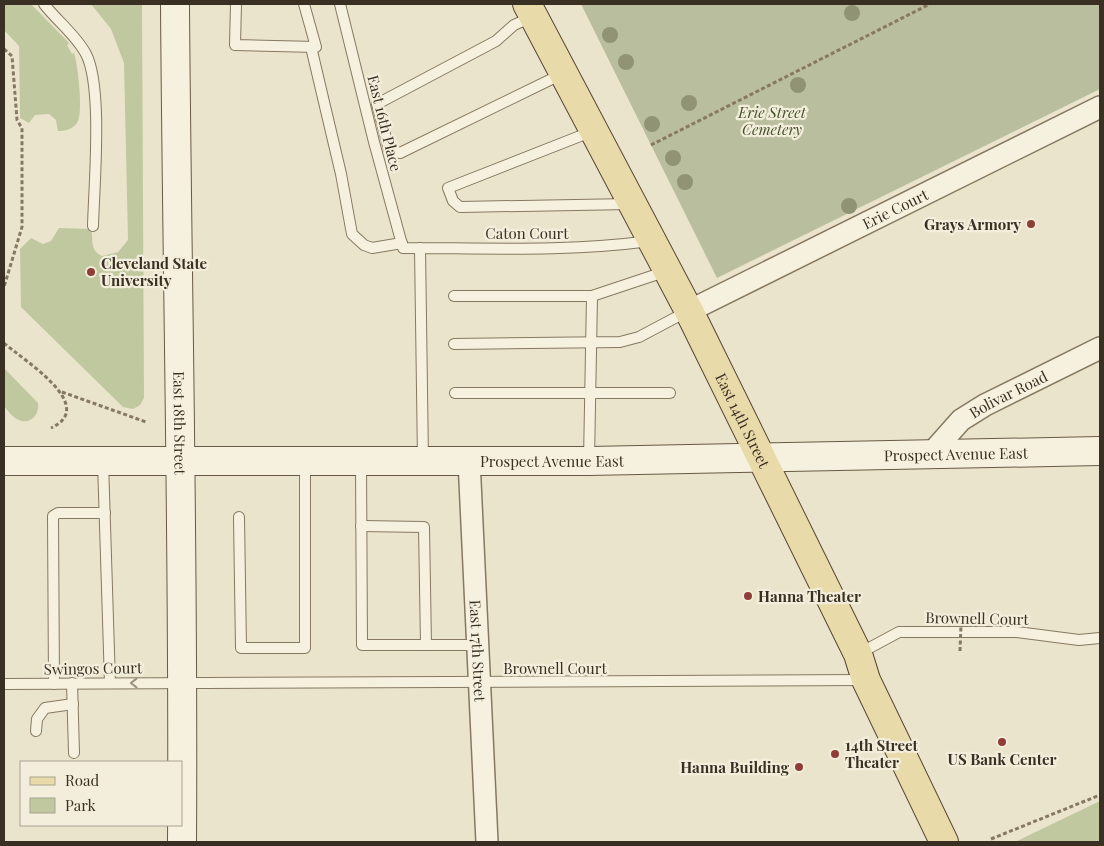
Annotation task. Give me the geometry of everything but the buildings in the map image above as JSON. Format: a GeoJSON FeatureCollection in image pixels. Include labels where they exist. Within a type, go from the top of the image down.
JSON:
{"type":"FeatureCollection","features":[{"type":"Feature","properties":{"kind":"main road","name":"East 14th Street"},"geometry":{"type":"LineString","coordinates":[[534,9],[563,74],[689,311],[763,458],[858,654],[866,680],[944,842]]}},
{"type":"Feature","properties":{"kind":"street","name":"East 18th Street"},"geometry":{"type":"LineString","coordinates":[[175,4],[183,682],[182,842]]}},
{"type":"Feature","properties":{"kind":"street","name":"Erie Court"},"geometry":{"type":"LineString","coordinates":[[689,311],[1100,107]]}},
{"type":"Feature","properties":{"kind":"street","name":"Bolivar Road"},"geometry":{"type":"LineString","coordinates":[[929,456],[961,420],[977,410],[1100,348]]}},
{"type":"Feature","properties":{"kind":"street","name":"Prospect Avenue East"},"geometry":{"type":"LineString","coordinates":[[4,461],[361,462],[590,460],[929,456],[1100,451]]}},
{"type":"Feature","properties":{"kind":"street","name":"East 17th Street"},"geometry":{"type":"LineString","coordinates":[[469,460],[487,842]]}},
{"type":"Feature","properties":{"kind":"lane"},"geometry":{"type":"LineString","coordinates":[[44,4],[85,52],[93,69],[95,93],[93,226]]}},
{"type":"Feature","properties":{"kind":"lane"},"geometry":{"type":"LineString","coordinates":[[236,4],[235,45],[311,47]]}},
{"type":"Feature","properties":{"kind":"lane","name":"Caton Court"},"geometry":{"type":"LineString","coordinates":[[304,4],[316,47],[311,47],[341,174],[352,234],[364,245],[372,248],[403,246],[420,248],[569,248],[613,246],[651,241]]}},
{"type":"Feature","properties":{"kind":"lane","name":"East 16th Place"},"geometry":{"type":"LineString","coordinates":[[340,4],[374,142],[403,246]]}},
{"type":"Feature","properties":{"kind":"lane"},"geometry":{"type":"LineString","coordinates":[[534,9],[496,41],[377,104],[389,149],[400,153],[563,74]]}},
{"type":"Feature","properties":{"kind":"lane"},"geometry":{"type":"LineString","coordinates":[[593,131],[448,188],[453,201],[460,207],[631,204]]}},
{"type":"Feature","properties":{"kind":"lane"},"geometry":{"type":"LineString","coordinates":[[420,248],[423,461]]}},
{"type":"Feature","properties":{"kind":"lane"},"geometry":{"type":"LineString","coordinates":[[454,296],[592,296],[668,271]]}},
{"type":"Feature","properties":{"kind":"lane"},"geometry":{"type":"LineString","coordinates":[[590,460],[592,296]]}},
{"type":"Feature","properties":{"kind":"lane"},"geometry":{"type":"LineString","coordinates":[[454,344],[620,342],[640,337],[689,311]]}},
{"type":"Feature","properties":{"kind":"lane"},"geometry":{"type":"LineString","coordinates":[[454,393],[670,393]]}},
{"type":"Feature","properties":{"kind":"lane"},"geometry":{"type":"LineString","coordinates":[[103,461],[110,683]]}},
{"type":"Feature","properties":{"kind":"lane"},"geometry":{"type":"LineString","coordinates":[[239,517],[241,648],[305,648],[305,462]]}},
{"type":"Feature","properties":{"kind":"lane"},"geometry":{"type":"LineString","coordinates":[[361,462],[362,645],[478,645]]}},
{"type":"Feature","properties":{"kind":"lane"},"geometry":{"type":"LineString","coordinates":[[54,684],[53,516],[58,513],[105,513]]}},
{"type":"Feature","properties":{"kind":"lane"},"geometry":{"type":"LineString","coordinates":[[361,526],[424,527],[426,645]]}},
{"type":"Feature","properties":{"kind":"lane","name":"Brownell Court"},"geometry":{"type":"LineString","coordinates":[[858,654],[899,632],[1017,632],[1079,640],[1100,638]]}},
{"type":"Feature","properties":{"kind":"lane","name":"Brownell Court"},"geometry":{"type":"LineString","coordinates":[[183,682],[480,683],[866,680]]}},
{"type":"Feature","properties":{"kind":"lane","name":"Swingos Court"},"geometry":{"type":"LineString","coordinates":[[4,684],[183,682]]}},
{"type":"Feature","properties":{"kind":"lane"},"geometry":{"type":"LineString","coordinates":[[72,683],[74,753]]}},
{"type":"Feature","properties":{"kind":"lane"},"geometry":{"type":"LineString","coordinates":[[36,731],[37,719],[45,708],[73,704]]}},
{"type":"Feature","properties":{"kind":"path"},"geometry":{"type":"LineString","coordinates":[[651,145],[930,4]]}},
{"type":"Feature","properties":{"kind":"path"},"geometry":{"type":"LineString","coordinates":[[4,49],[12,56],[17,120],[22,128],[22,227],[4,287]]}},
{"type":"Feature","properties":{"kind":"path"},"geometry":{"type":"LineString","coordinates":[[4,343],[62,392],[146,422]]}},
{"type":"Feature","properties":{"kind":"path"},"geometry":{"type":"LineString","coordinates":[[51,428],[60,424],[68,408],[62,392]]}},
{"type":"Feature","properties":{"kind":"path"},"geometry":{"type":"LineString","coordinates":[[960,651],[961,625]]}},
{"type":"Feature","properties":{"kind":"path"},"geometry":{"type":"LineString","coordinates":[[991,839],[1100,795]]}},
{"type":"Feature","properties":{"kind":"green space"},"geometry":{"type":"Polygon","coordinates":[[[4,4],[31,4],[68,42],[69,44],[67,45],[72,54],[74,53],[76,59],[80,98],[78,121],[72,128],[58,131],[56,120],[49,114],[35,115],[29,123],[20,118],[19,46],[4,30],[4,4]]]}},
{"type":"Feature","properties":{"kind":"green space"},"geometry":{"type":"Polygon","coordinates":[[[91,4],[142,4],[144,398],[140,405],[133,409],[123,407],[21,307],[20,249],[31,238],[43,244],[51,241],[59,228],[91,229],[95,251],[102,256],[118,252],[128,240],[124,63],[111,29],[91,4]]]}},
{"type":"Feature","properties":{"kind":"green space","name":"Erie Street Cemetery"},"geometry":{"type":"Polygon","coordinates":[[[581,4],[1100,4],[1100,89],[717,278],[581,4]]]}},
{"type":"Feature","properties":{"kind":"green space"},"geometry":{"type":"Polygon","coordinates":[[[4,368],[38,403],[36,415],[30,420],[23,421],[17,419],[4,406],[4,368]]]}},
{"type":"Feature","properties":{"kind":"green space"},"geometry":{"type":"Polygon","coordinates":[[[1100,801],[1100,842],[1015,842],[1100,801]]]}},
{"type":"Feature","properties":{"kind":"place","name":"Grays Armory"},"geometry":{"type":"Point","coordinates":[1031,224]}},
{"type":"Feature","properties":{"kind":"place","name":"Cleveland State University"},"geometry":{"type":"Point","coordinates":[91,272]}},
{"type":"Feature","properties":{"kind":"place","name":"Hanna Theater"},"geometry":{"type":"Point","coordinates":[748,596]}},
{"type":"Feature","properties":{"kind":"place","name":"US Bank Center"},"geometry":{"type":"Point","coordinates":[1002,742]}},
{"type":"Feature","properties":{"kind":"place","name":"14th Street Theater"},"geometry":{"type":"Point","coordinates":[835,754]}},
{"type":"Feature","properties":{"kind":"place","name":"Hanna Building"},"geometry":{"type":"Point","coordinates":[799,767]}}]}
